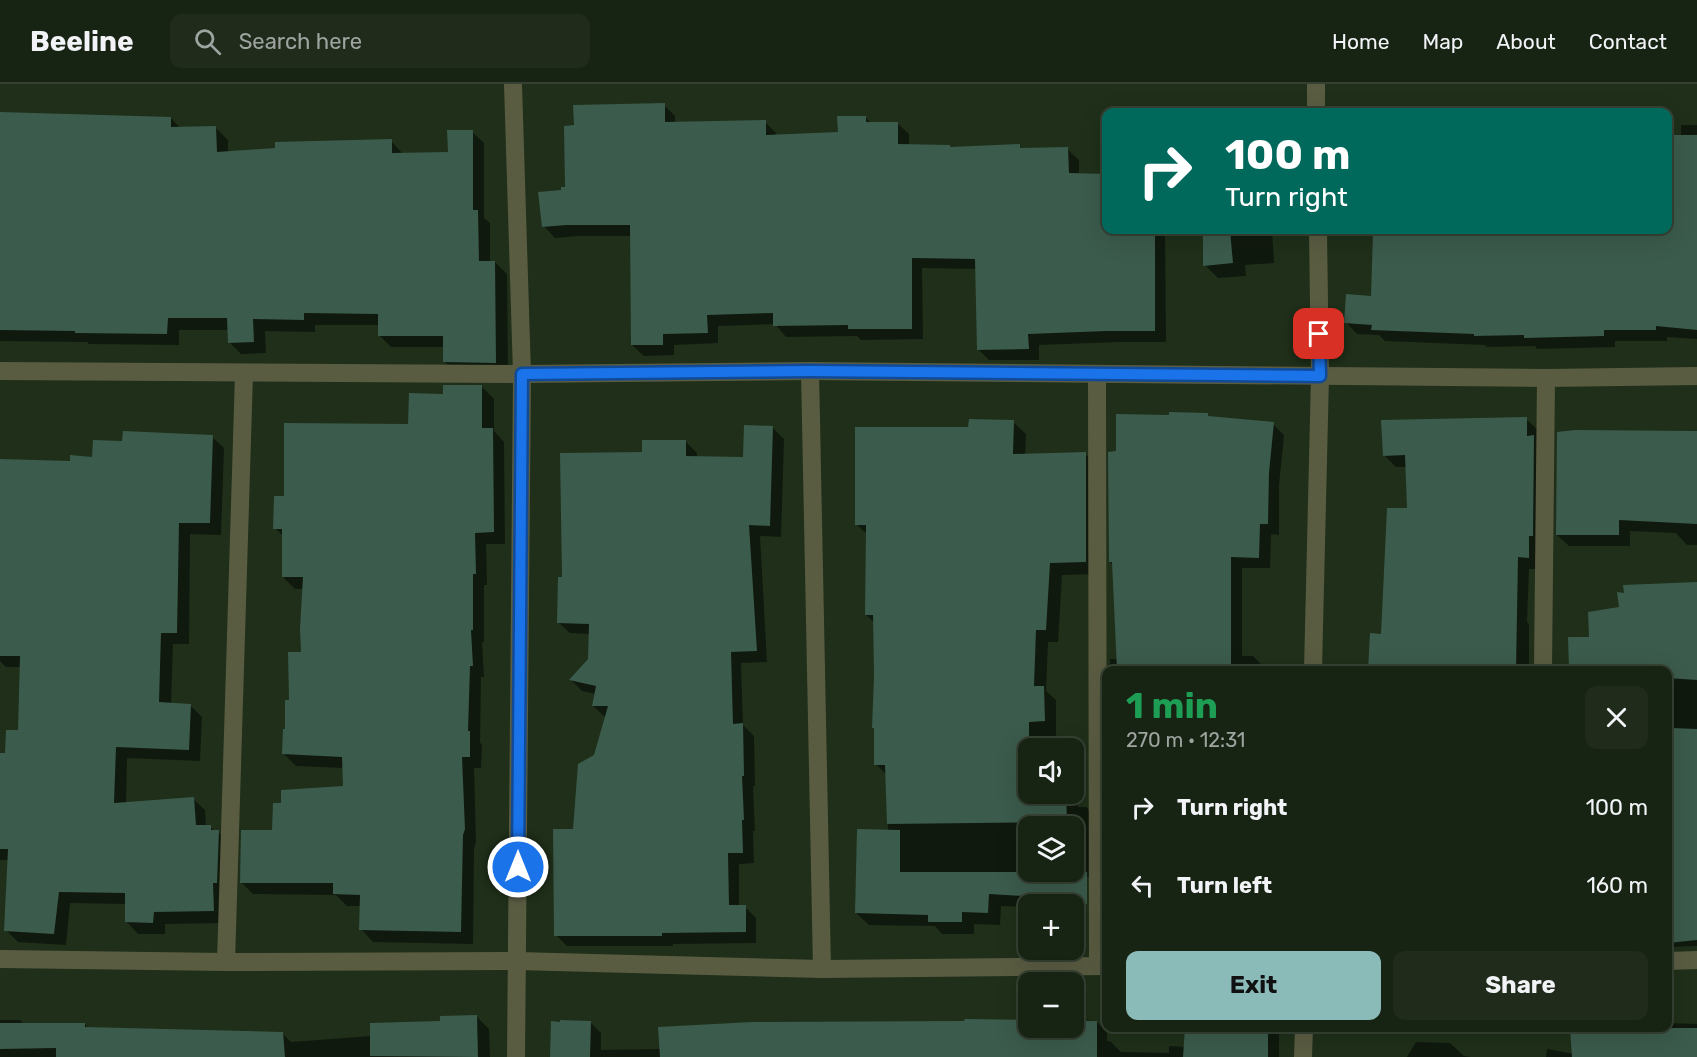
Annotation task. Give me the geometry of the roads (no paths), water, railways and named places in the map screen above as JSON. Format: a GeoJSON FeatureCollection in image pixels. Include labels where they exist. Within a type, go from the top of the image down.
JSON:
{"type":"FeatureCollection","features":[{"type":"Feature","properties":{"kind":"street"},"geometry":{"type":"LineString","coordinates":[[513,84],[522,374],[516,1057]]}},
{"type":"Feature","properties":{"kind":"street"},"geometry":{"type":"LineString","coordinates":[[1316,84],[1316,108]]}},
{"type":"Feature","properties":{"kind":"street"},"geometry":{"type":"LineString","coordinates":[[1312,666],[1320,376],[1318,234]]}},
{"type":"Feature","properties":{"kind":"street"},"geometry":{"type":"LineString","coordinates":[[0,371],[244,374],[810,371],[1546,378],[1697,376]]}},
{"type":"Feature","properties":{"kind":"street"},"geometry":{"type":"LineString","coordinates":[[810,371],[822,969]]}},
{"type":"Feature","properties":{"kind":"street"},"geometry":{"type":"LineString","coordinates":[[226,962],[244,374]]}},
{"type":"Feature","properties":{"kind":"street"},"geometry":{"type":"LineString","coordinates":[[0,959],[226,962],[517,961],[822,969],[1102,966],[1097,374]]}},
{"type":"Feature","properties":{"kind":"street"},"geometry":{"type":"LineString","coordinates":[[1543,666],[1546,378]]}},
{"type":"Feature","properties":{"kind":"street"},"geometry":{"type":"LineString","coordinates":[[1672,961],[1697,960]]}},
{"type":"Feature","properties":{"kind":"street"},"geometry":{"type":"LineString","coordinates":[[1303,1057],[1304,1032]]}}]}
